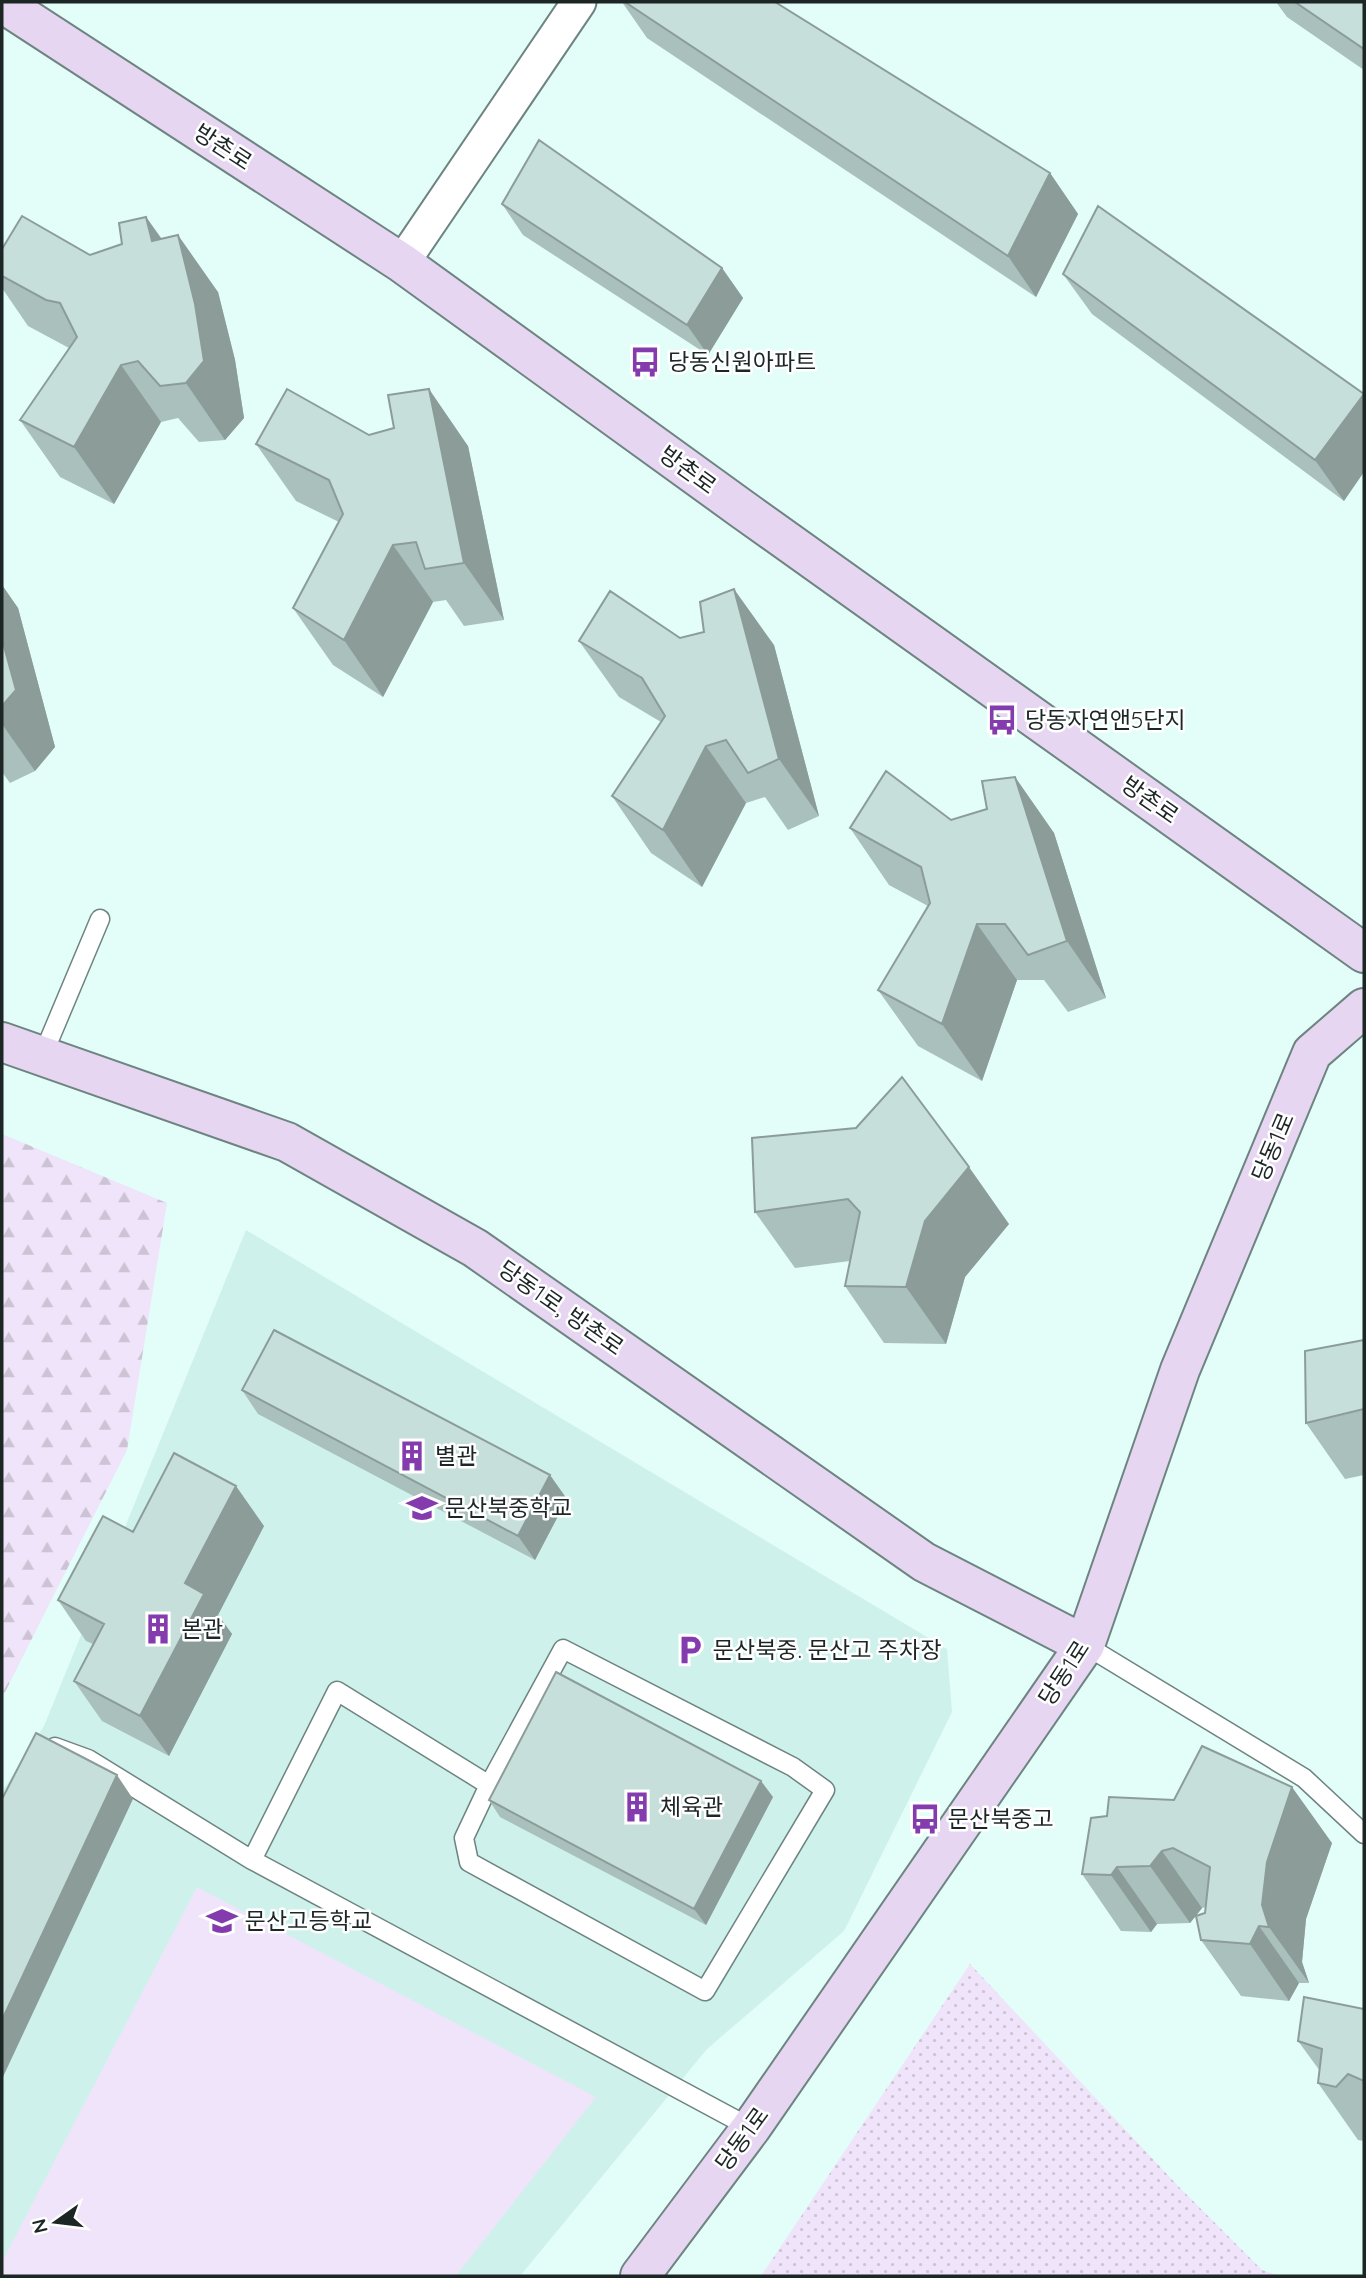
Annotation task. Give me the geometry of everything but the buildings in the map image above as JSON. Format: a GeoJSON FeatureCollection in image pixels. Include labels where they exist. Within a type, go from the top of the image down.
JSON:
{"type":"FeatureCollection","features":[{"type":"Feature","properties":{"kind":"street"},"geometry":{"type":"LineString","coordinates":[[402,263],[579,2]]}},
{"type":"Feature","properties":{"kind":"street","name":"방촌로"},"geometry":{"type":"LineString","coordinates":[[2,3],[402,263],[1364,953]]}},
{"type":"Feature","properties":{"kind":"street","name":"당동1로"},"geometry":{"type":"LineString","coordinates":[[640,2276],[751,2128],[1085,1645],[1180,1370],[1312,1053],[1364,1009]]}},
{"type":"Feature","properties":{"kind":"street","name":"당동1로, 방촌로"},"geometry":{"type":"LineString","coordinates":[[2,1042],[287,1142],[475,1248],[924,1562],[1085,1645]]}},
{"type":"Feature","properties":{"kind":"lane"},"geometry":{"type":"LineString","coordinates":[[42,1057],[100,919]]}},
{"type":"Feature","properties":{"kind":"lane"},"geometry":{"type":"LineString","coordinates":[[1085,1645],[1304,1778],[1364,1833]]}},
{"type":"Feature","properties":{"kind":"lane"},"geometry":{"type":"LineString","coordinates":[[563,1649],[793,1767],[825,1790],[705,1991],[469,1862],[464,1838],[489,1785],[563,1649]]}},
{"type":"Feature","properties":{"kind":"lane"},"geometry":{"type":"LineString","coordinates":[[252,1860],[337,1690],[489,1785]]}},
{"type":"Feature","properties":{"kind":"lane"},"geometry":{"type":"LineString","coordinates":[[44,1757],[50,1745],[88,1759],[252,1860],[751,2128]]}},
{"type":"Feature","properties":{"kind":"shaded area","name":"문산북중학교"},"geometry":{"type":"Polygon","coordinates":[[[246,1230],[947,1649],[952,1712],[844,1931],[707,2049],[520,2276],[2,2276],[2,1792],[44,1726],[246,1230]]]}},
{"type":"Feature","properties":{"kind":"green space"},"geometry":{"type":"Polygon","coordinates":[[[2,1134],[167,1203],[127,1450],[2,1698],[2,1134]]]}},
{"type":"Feature","properties":{"kind":"green space"},"geometry":{"type":"Polygon","coordinates":[[[197,1887],[596,2097],[456,2276],[2,2276],[2,2262],[197,1887]]]}},
{"type":"Feature","properties":{"kind":"green space"},"geometry":{"type":"Polygon","coordinates":[[[970,1964],[1179,2187],[1262,2270],[1279,2276],[761,2276],[970,1964]]]}},
{"type":"Feature","properties":{"kind":"place","name":"당동신원아파트"},"geometry":{"type":"Point","coordinates":[645,362]}},
{"type":"Feature","properties":{"kind":"place","name":"당동자연앤5단지"},"geometry":{"type":"Point","coordinates":[1002,720]}},
{"type":"Feature","properties":{"kind":"place","name":"별관"},"geometry":{"type":"Point","coordinates":[412,1456]}},
{"type":"Feature","properties":{"kind":"place","name":"문산북중학교"},"geometry":{"type":"Point","coordinates":[422,1508]}},
{"type":"Feature","properties":{"kind":"place","name":"본관"},"geometry":{"type":"Point","coordinates":[158,1629]}},
{"type":"Feature","properties":{"kind":"place","name":"문산북중. 문산고 주차장"},"geometry":{"type":"Point","coordinates":[690,1650]}},
{"type":"Feature","properties":{"kind":"place","name":"체육관"},"geometry":{"type":"Point","coordinates":[637,1807]}},
{"type":"Feature","properties":{"kind":"place","name":"문산북중고"},"geometry":{"type":"Point","coordinates":[925,1819]}},
{"type":"Feature","properties":{"kind":"place","name":"문산고등학교"},"geometry":{"type":"Point","coordinates":[222,1921]}}]}
